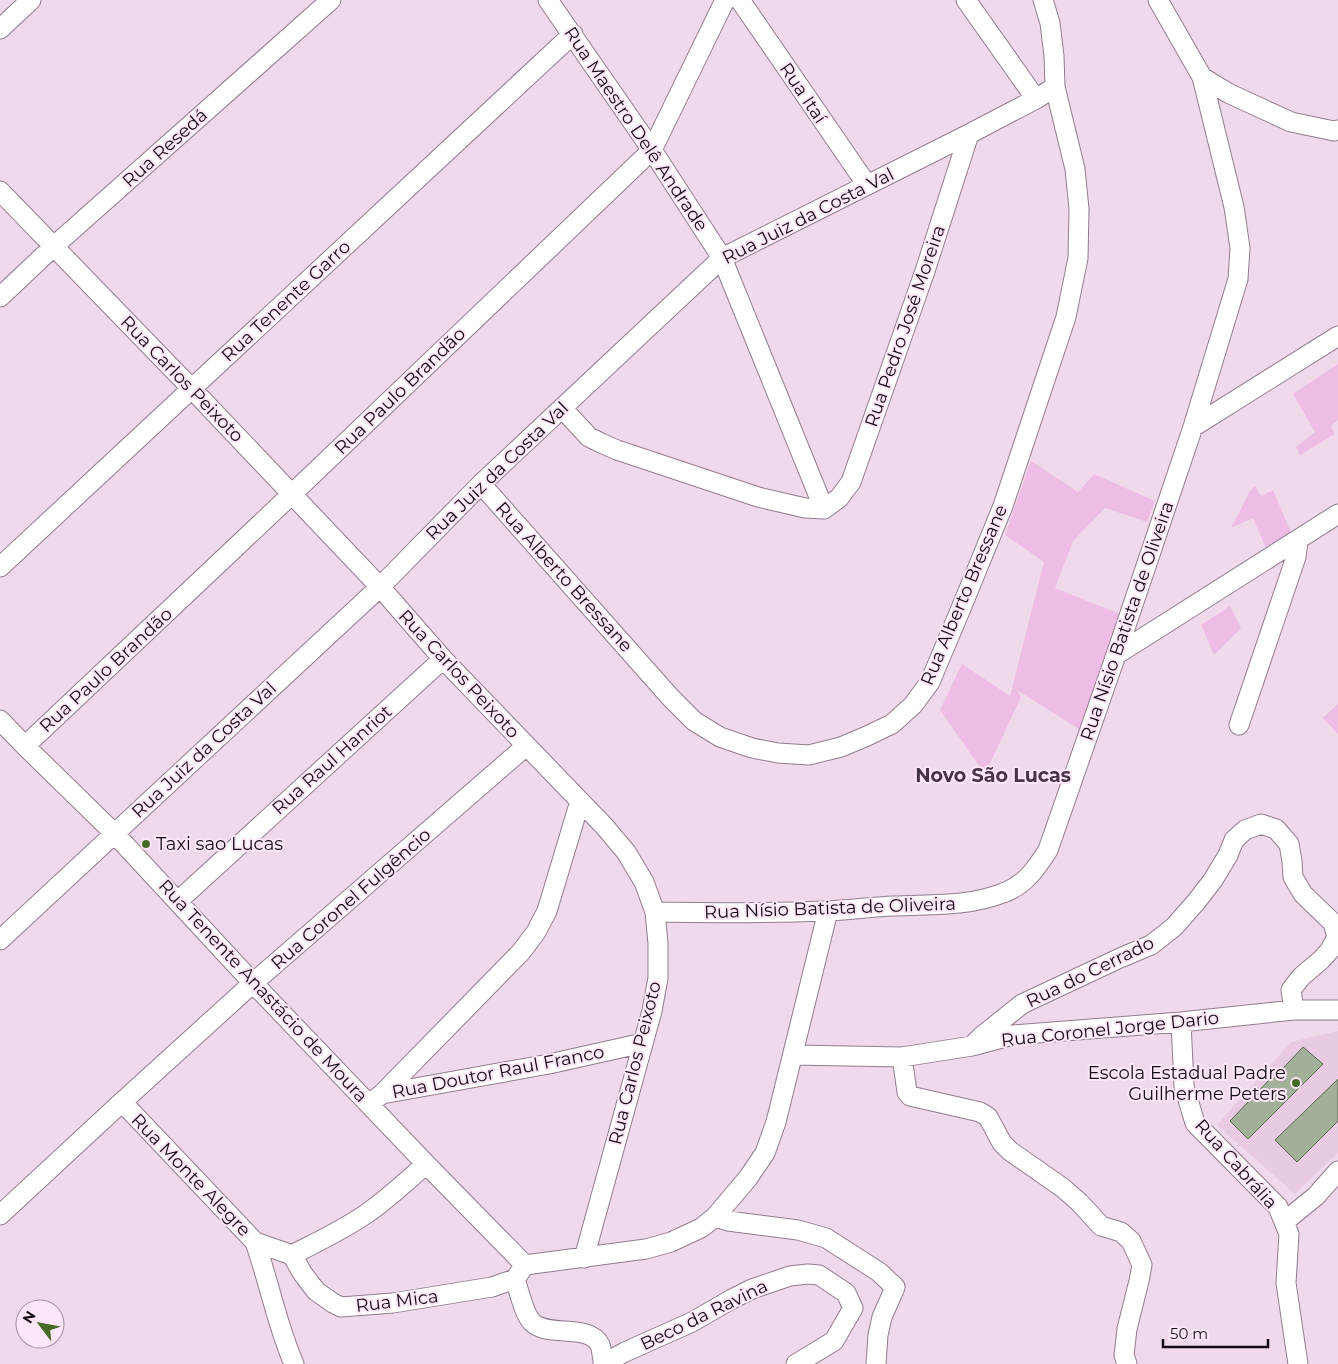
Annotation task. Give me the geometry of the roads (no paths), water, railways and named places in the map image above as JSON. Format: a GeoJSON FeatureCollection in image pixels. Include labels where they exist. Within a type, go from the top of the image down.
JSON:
{"type":"FeatureCollection","features":[{"type":"Feature","properties":{"kind":"street"},"geometry":{"type":"LineString","coordinates":[[0,29],[31,0]]}},
{"type":"Feature","properties":{"kind":"street","name":"Rua Resedá"},"geometry":{"type":"LineString","coordinates":[[0,297],[331,0]]}},
{"type":"Feature","properties":{"kind":"street","name":"Rua Maestro Delê Andrade"},"geometry":{"type":"LineString","coordinates":[[548,0],[652,150],[722,258],[824,509]]}},
{"type":"Feature","properties":{"kind":"street","name":"Rua Paulo Brandão"},"geometry":{"type":"LineString","coordinates":[[25,746],[652,150],[725,0]]}},
{"type":"Feature","properties":{"kind":"street","name":"Rua Itaí"},"geometry":{"type":"LineString","coordinates":[[740,0],[867,185]]}},
{"type":"Feature","properties":{"kind":"street"},"geometry":{"type":"LineString","coordinates":[[966,0],[1036,99]]}},
{"type":"Feature","properties":{"kind":"street","name":"Rua Alberto Bressane"},"geometry":{"type":"LineString","coordinates":[[481,484],[671,698],[694,721],[720,737],[752,748],[778,754],[809,755],[841,747],[867,736],[892,724],[913,706],[930,682],[1003,506],[1066,318],[1078,258],[1079,209],[1075,169],[1055,86],[1051,32],[1043,0]]}},
{"type":"Feature","properties":{"kind":"street","name":"Rua Nísio Batista de Oliveira"},"geometry":{"type":"LineString","coordinates":[[655,912],[744,913],[828,911],[894,906],[964,904],[1004,893],[1021,884],[1036,870],[1048,850],[1193,427],[1238,279],[1240,248],[1234,207],[1202,76],[1158,0]]}},
{"type":"Feature","properties":{"kind":"street","name":"Rua Tenente Garro"},"geometry":{"type":"LineString","coordinates":[[0,568],[573,34]]}},
{"type":"Feature","properties":{"kind":"street"},"geometry":{"type":"LineString","coordinates":[[1202,76],[1228,93],[1291,122],[1334,131],[1338,130]]}},
{"type":"Feature","properties":{"kind":"street","name":"Rua Juiz da Costa Val"},"geometry":{"type":"LineString","coordinates":[[0,940],[380,586],[481,484],[722,258],[969,134],[1036,99],[1055,86]]}},
{"type":"Feature","properties":{"kind":"street","name":"Rua Pedro José Moreira"},"geometry":{"type":"LineString","coordinates":[[824,509],[839,498],[851,482],[925,271],[969,134]]}},
{"type":"Feature","properties":{"kind":"street","name":"Rua Carlos Peixoto"},"geometry":{"type":"LineString","coordinates":[[0,191],[380,586],[443,659],[605,827],[626,852],[644,882],[655,912],[658,943],[658,978],[652,1011],[584,1258]]}},
{"type":"Feature","properties":{"kind":"street"},"geometry":{"type":"LineString","coordinates":[[1193,427],[1338,336]]}},
{"type":"Feature","properties":{"kind":"street"},"geometry":{"type":"LineString","coordinates":[[562,408],[589,437],[600,444],[758,497],[805,508],[824,509]]}},
{"type":"Feature","properties":{"kind":"street"},"geometry":{"type":"LineString","coordinates":[[1116,656],[1338,514]]}},
{"type":"Feature","properties":{"kind":"street"},"geometry":{"type":"LineString","coordinates":[[1240,725],[1296,557],[1298,541]]}},
{"type":"Feature","properties":{"kind":"street","name":"Rua Raul Hanriot"},"geometry":{"type":"LineString","coordinates":[[178,900],[443,659]]}},
{"type":"Feature","properties":{"kind":"street","name":"Rua Tenente Anastácio de Moura"},"geometry":{"type":"LineString","coordinates":[[0,720],[114,833],[254,983],[376,1099],[426,1164],[520,1272]]}},
{"type":"Feature","properties":{"kind":"street","name":"Rua Coronel Fulgêncio"},"geometry":{"type":"LineString","coordinates":[[0,1215],[254,983],[526,746]]}},
{"type":"Feature","properties":{"kind":"street"},"geometry":{"type":"LineString","coordinates":[[376,1099],[522,952],[536,932],[547,911],[580,801]]}},
{"type":"Feature","properties":{"kind":"street","name":"Rua do Cerrado"},"geometry":{"type":"LineString","coordinates":[[972,1046],[1022,1004],[1151,945],[1174,927],[1196,902],[1213,880],[1228,855],[1234,840],[1246,830],[1261,824],[1276,828],[1289,844],[1292,878],[1303,894],[1333,923],[1337,937],[1326,955],[1301,977],[1291,990],[1294,1010]]}},
{"type":"Feature","properties":{"kind":"street","name":"Rua Mica"},"geometry":{"type":"LineString","coordinates":[[292,1255],[316,1291],[341,1307],[393,1303],[492,1287],[520,1272],[584,1258],[646,1249],[671,1242],[701,1228],[715,1217],[748,1178],[765,1153],[776,1122],[828,911]]}},
{"type":"Feature","properties":{"kind":"street","name":"Rua Coronel Jorge Dario"},"geometry":{"type":"LineString","coordinates":[[793,1055],[902,1056],[972,1046],[1013,1035],[1180,1022],[1294,1010],[1338,1010]]}},
{"type":"Feature","properties":{"kind":"street","name":"Rua Cabrália"},"geometry":{"type":"LineString","coordinates":[[1180,1022],[1184,1086],[1195,1123],[1278,1207],[1289,1234],[1286,1283],[1298,1364]]}},
{"type":"Feature","properties":{"kind":"street","name":"Rua Doutor Raul Franco"},"geometry":{"type":"LineString","coordinates":[[376,1099],[643,1043]]}},
{"type":"Feature","properties":{"kind":"street"},"geometry":{"type":"LineString","coordinates":[[902,1056],[907,1092],[910,1096],[980,1112],[988,1117],[1002,1143],[1010,1151],[1063,1188],[1101,1226],[1121,1232],[1131,1241],[1142,1265],[1140,1281],[1127,1329],[1124,1355],[1127,1364]]}},
{"type":"Feature","properties":{"kind":"street","name":"Rua Monte Alegre"},"geometry":{"type":"LineString","coordinates":[[122,1102],[254,1242],[267,1278],[284,1342],[294,1364]]}},
{"type":"Feature","properties":{"kind":"street"},"geometry":{"type":"LineString","coordinates":[[254,1242],[292,1255],[366,1214],[426,1164]]}},
{"type":"Feature","properties":{"kind":"street"},"geometry":{"type":"LineString","coordinates":[[1284,1222],[1316,1196],[1338,1171]]}},
{"type":"Feature","properties":{"kind":"street"},"geometry":{"type":"LineString","coordinates":[[715,1217],[728,1221],[798,1230],[826,1238],[880,1272],[895,1287],[883,1311],[878,1335],[876,1364]]}},
{"type":"Feature","properties":{"kind":"street"},"geometry":{"type":"LineString","coordinates":[[520,1272],[526,1310],[531,1322],[538,1327],[588,1334],[599,1344],[603,1364]]}},
{"type":"Feature","properties":{"kind":"street","name":"Beco da Ravina"},"geometry":{"type":"LineString","coordinates":[[603,1364],[692,1322],[752,1289],[790,1276],[819,1275],[846,1293],[853,1308]]}},
{"type":"Feature","properties":{"kind":"street"},"geometry":{"type":"LineString","coordinates":[[796,1364],[834,1341],[853,1308],[872,1307],[883,1311]]}},
{"type":"Feature","properties":{"kind":"place","name":"Taxi sao Lucas"},"geometry":{"type":"Point","coordinates":[146,844]}},
{"type":"Feature","properties":{"kind":"place","name":"Escola Estadual Padre Guilherme Peters"},"geometry":{"type":"Point","coordinates":[1296,1083]}},
{"type":"Feature","properties":{"kind":"district","name":"Novo São Lucas"},"geometry":{"type":"Point","coordinates":[993,775]}}]}
